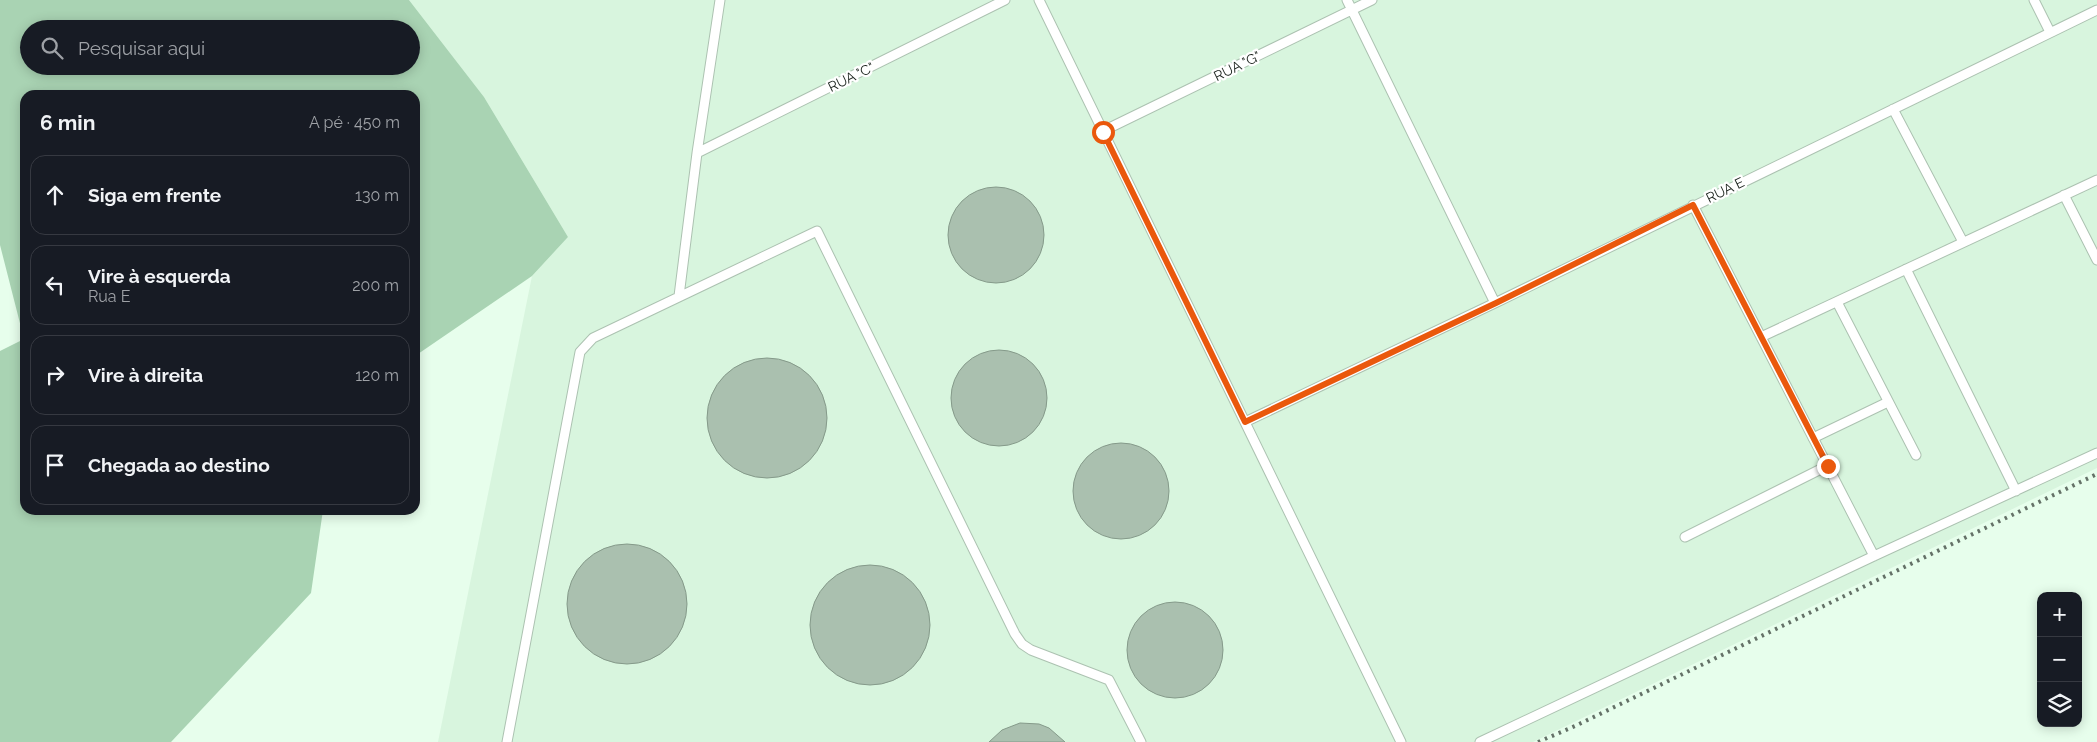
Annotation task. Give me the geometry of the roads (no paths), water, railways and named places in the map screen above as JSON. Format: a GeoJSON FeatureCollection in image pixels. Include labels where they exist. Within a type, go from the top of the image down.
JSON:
{"type":"FeatureCollection","features":[{"type":"Feature","properties":{"kind":"lane"},"geometry":{"type":"LineString","coordinates":[[679,296],[697,153],[720,0]]}},
{"type":"Feature","properties":{"kind":"lane","name":"RUA \"C\""},"geometry":{"type":"LineString","coordinates":[[697,153],[1006,0]]}},
{"type":"Feature","properties":{"kind":"lane"},"geometry":{"type":"LineString","coordinates":[[1039,0],[1401,742]]}},
{"type":"Feature","properties":{"kind":"lane"},"geometry":{"type":"LineString","coordinates":[[1347,0],[1496,303]]}},
{"type":"Feature","properties":{"kind":"lane","name":"RUA \"G\""},"geometry":{"type":"LineString","coordinates":[[1103,132],[1372,0]]}},
{"type":"Feature","properties":{"kind":"lane"},"geometry":{"type":"LineString","coordinates":[[2034,0],[2050,32]]}},
{"type":"Feature","properties":{"kind":"lane","name":"RUA E"},"geometry":{"type":"LineString","coordinates":[[1245,422],[1496,303],[1693,205],[2096,10]]}},
{"type":"Feature","properties":{"kind":"lane"},"geometry":{"type":"LineString","coordinates":[[1893,108],[1963,242]]}},
{"type":"Feature","properties":{"kind":"lane"},"geometry":{"type":"LineString","coordinates":[[1761,337],[2097,180]]}},
{"type":"Feature","properties":{"kind":"lane"},"geometry":{"type":"LineString","coordinates":[[2064,196],[2097,260]]}},
{"type":"Feature","properties":{"kind":"lane"},"geometry":{"type":"LineString","coordinates":[[1693,205],[1874,556]]}},
{"type":"Feature","properties":{"kind":"lane"},"geometry":{"type":"LineString","coordinates":[[507,742],[580,352],[593,338],[817,231],[1015,634],[1022,644],[1031,650],[1109,680],[1141,742]]}},
{"type":"Feature","properties":{"kind":"lane"},"geometry":{"type":"LineString","coordinates":[[1906,269],[2016,491]]}},
{"type":"Feature","properties":{"kind":"lane"},"geometry":{"type":"LineString","coordinates":[[1837,302],[1916,455]]}},
{"type":"Feature","properties":{"kind":"lane"},"geometry":{"type":"LineString","coordinates":[[1812,438],[1888,402]]}},
{"type":"Feature","properties":{"kind":"lane"},"geometry":{"type":"LineString","coordinates":[[1480,742],[1874,556],[2097,454]]}},
{"type":"Feature","properties":{"kind":"lane"},"geometry":{"type":"LineString","coordinates":[[1685,537],[1828,466]]}},
{"type":"Feature","properties":{"kind":"railway"},"geometry":{"type":"LineString","coordinates":[[1538,742],[1575,726],[2097,474]]}}]}
